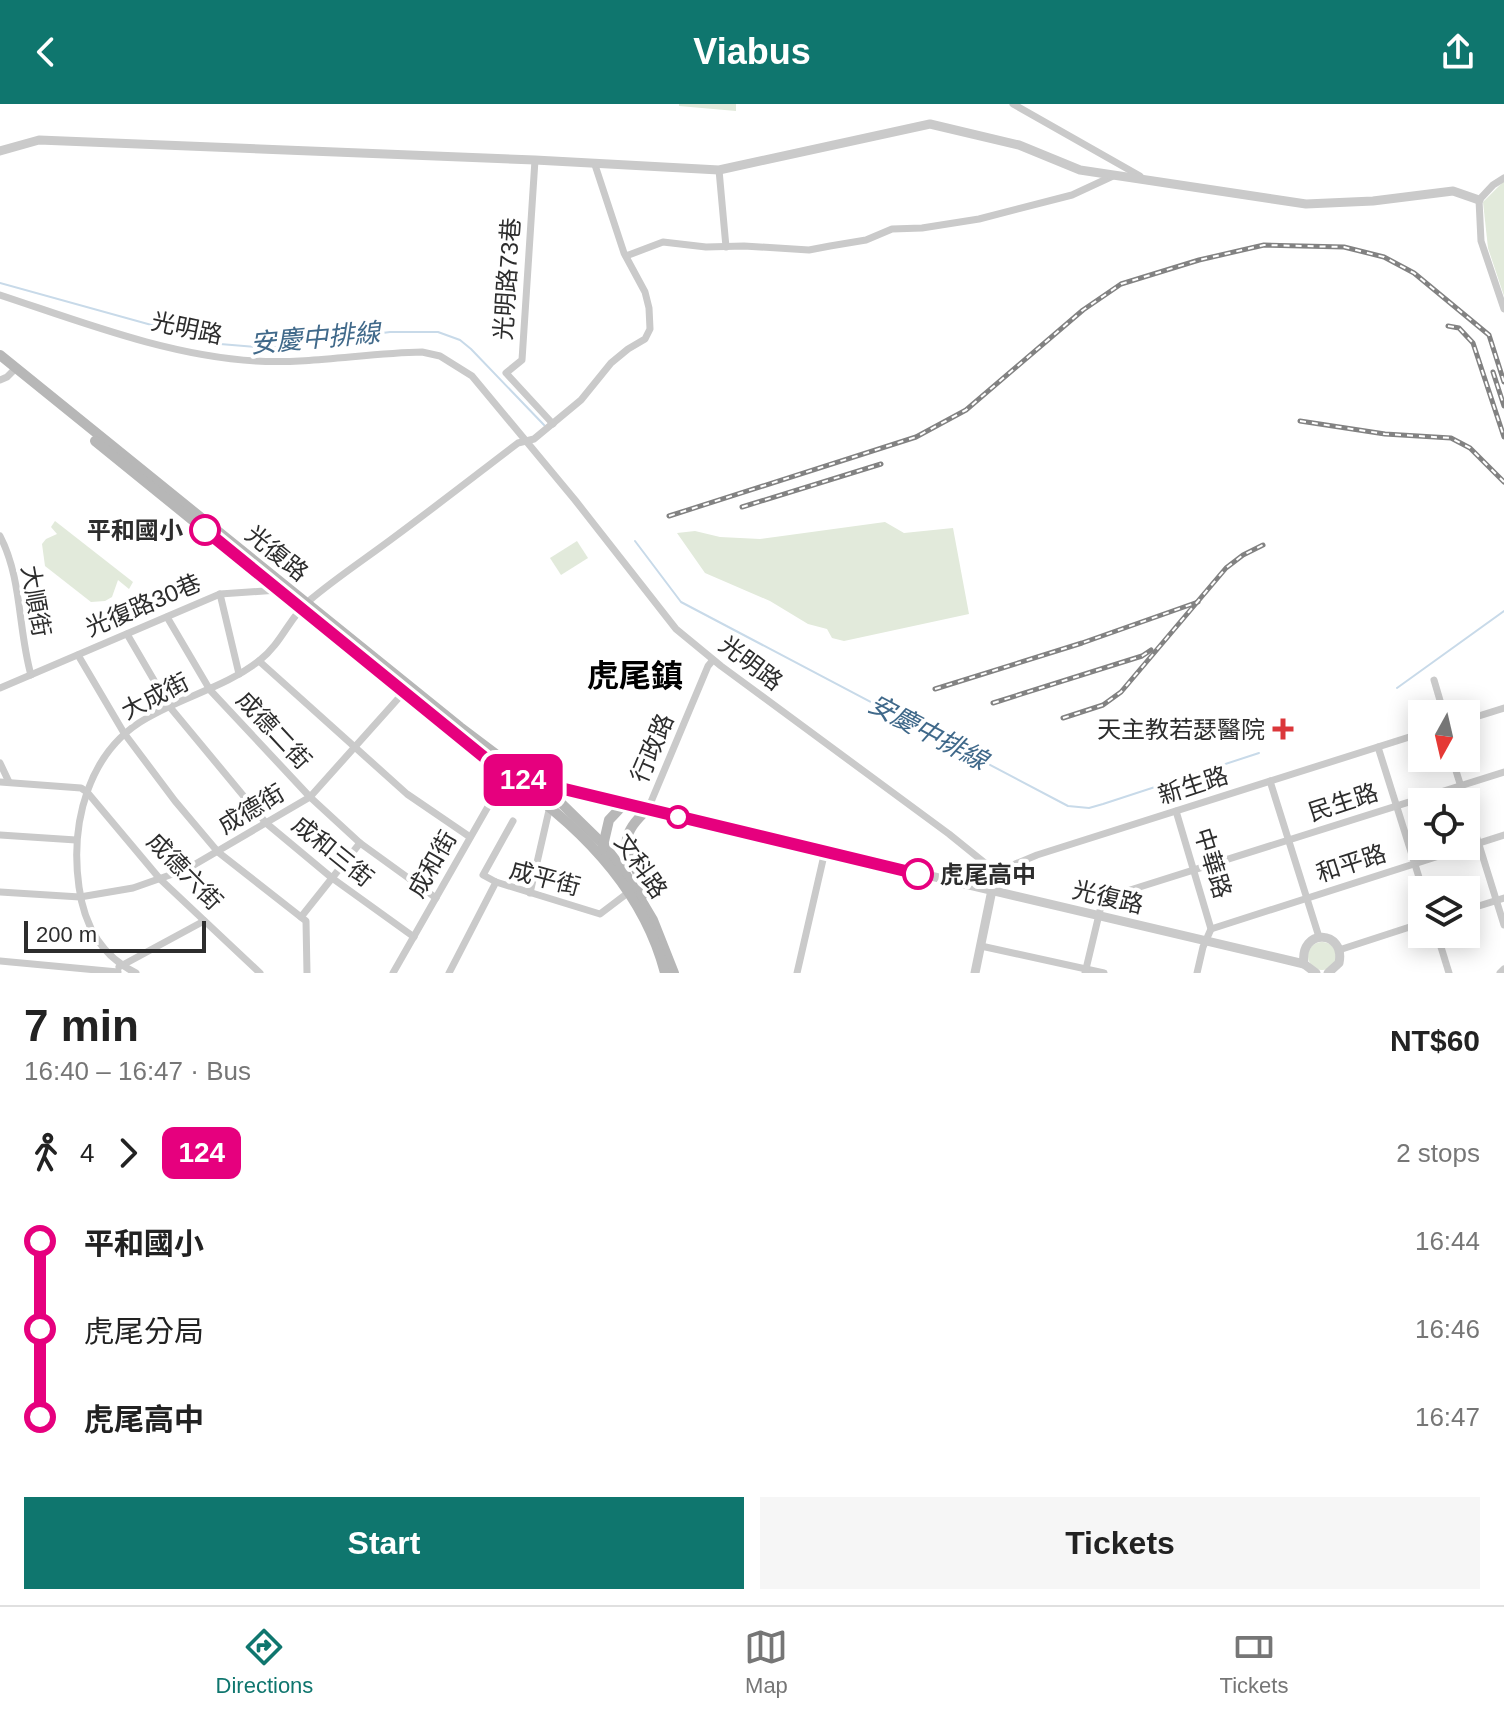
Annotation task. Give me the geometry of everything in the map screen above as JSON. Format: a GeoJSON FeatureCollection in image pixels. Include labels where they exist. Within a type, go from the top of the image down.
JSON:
{"type":"FeatureCollection","features":[{"type":"Feature","properties":{"kind":"main road","name":"光復路"},"geometry":{"type":"LineString","coordinates":[[0,355],[14,370],[279,590],[304,605],[506,775]]}},
{"type":"Feature","properties":{"kind":"main road","name":"光復路"},"geometry":{"type":"LineString","coordinates":[[0,364],[14,370],[304,605],[530,782]]}},
{"type":"Feature","properties":{"kind":"main road","name":"文科路"},"geometry":{"type":"LineString","coordinates":[[506,775],[552,797]]}},
{"type":"Feature","properties":{"kind":"main road","name":"文科路"},"geometry":{"type":"LineString","coordinates":[[530,782],[552,797],[642,898],[674,973]]}},
{"type":"Feature","properties":{"kind":"main road"},"geometry":{"type":"LineString","coordinates":[[602,850],[609,820],[625,803]]}},
{"type":"Feature","properties":{"kind":"main road"},"geometry":{"type":"LineString","coordinates":[[642,898],[642,887],[629,859],[626,844],[634,822],[648,809]]}},
{"type":"Feature","properties":{"kind":"main road","name":"文科路"},"geometry":{"type":"LineString","coordinates":[[602,850],[629,892],[665,973]]}},
{"type":"Feature","properties":{"kind":"street"},"geometry":{"type":"LineString","coordinates":[[1013,104],[1114,164],[1149,181]]}},
{"type":"Feature","properties":{"kind":"street"},"geometry":{"type":"LineString","coordinates":[[0,151],[39,140],[719,170],[930,124],[1019,145],[1080,170],[1306,204],[1373,201],[1453,191],[1479,200]]}},
{"type":"Feature","properties":{"kind":"street","name":"光明路73巷"},"geometry":{"type":"LineString","coordinates":[[535,160],[522,360],[506,373],[553,424]]}},
{"type":"Feature","properties":{"kind":"street"},"geometry":{"type":"LineString","coordinates":[[304,605],[518,443],[534,439],[581,400],[611,363],[645,339],[650,329],[645,292],[626,256],[595,165]]}},
{"type":"Feature","properties":{"kind":"street"},"geometry":{"type":"LineString","coordinates":[[719,170],[726,247]]}},
{"type":"Feature","properties":{"kind":"street"},"geometry":{"type":"LineString","coordinates":[[626,256],[663,242],[809,250],[866,240],[892,229],[922,228],[979,219],[1072,195],[1113,176]]}},
{"type":"Feature","properties":{"kind":"street"},"geometry":{"type":"LineString","coordinates":[[1504,178],[1479,200],[1481,241],[1504,309]]}},
{"type":"Feature","properties":{"kind":"street","name":"光明路"},"geometry":{"type":"LineString","coordinates":[[0,295],[111,331],[222,357],[293,362],[422,352],[457,364],[472,376],[676,629],[996,872]]}},
{"type":"Feature","properties":{"kind":"street"},"geometry":{"type":"LineString","coordinates":[[0,380],[14,370]]}},
{"type":"Feature","properties":{"kind":"street","name":"大順街"},"geometry":{"type":"LineString","coordinates":[[0,536],[14,577],[31,675]]}},
{"type":"Feature","properties":{"kind":"street","name":"光復路30巷"},"geometry":{"type":"LineString","coordinates":[[0,688],[220,594],[279,590]]}},
{"type":"Feature","properties":{"kind":"street"},"geometry":{"type":"LineString","coordinates":[[220,594],[239,674]]}},
{"type":"Feature","properties":{"kind":"street","name":"大成街"},"geometry":{"type":"LineString","coordinates":[[136,973],[119,970],[94,936],[80,897],[76,840],[94,773],[124,733],[169,706],[210,690],[259,661],[275,647],[304,605]]}},
{"type":"Feature","properties":{"kind":"street","name":"成德二街"},"geometry":{"type":"LineString","coordinates":[[167,617],[210,690],[310,797],[360,843],[436,898]]}},
{"type":"Feature","properties":{"kind":"street","name":"成和三街"},"geometry":{"type":"LineString","coordinates":[[127,634],[169,706],[266,823],[332,878],[414,937]]}},
{"type":"Feature","properties":{"kind":"street"},"geometry":{"type":"LineString","coordinates":[[78,655],[124,733],[218,852],[307,924],[307,973]]}},
{"type":"Feature","properties":{"kind":"street","name":"行政路"},"geometry":{"type":"LineString","coordinates":[[648,809],[713,660]]}},
{"type":"Feature","properties":{"kind":"street"},"geometry":{"type":"LineString","coordinates":[[259,661],[355,749],[427,809],[470,837]]}},
{"type":"Feature","properties":{"kind":"street"},"geometry":{"type":"LineString","coordinates":[[1434,680],[1440,700]]}},
{"type":"Feature","properties":{"kind":"street","name":"成德街"},"geometry":{"type":"LineString","coordinates":[[0,892],[80,897],[133,888],[187,869],[310,797],[404,692]]}},
{"type":"Feature","properties":{"kind":"street"},"geometry":{"type":"LineString","coordinates":[[1480,716],[1504,708]]}},
{"type":"Feature","properties":{"kind":"street","name":"新生路"},"geometry":{"type":"LineString","coordinates":[[996,872],[1037,855],[1408,737]]}},
{"type":"Feature","properties":{"kind":"street"},"geometry":{"type":"LineString","coordinates":[[1378,747],[1419,876]]}},
{"type":"Feature","properties":{"kind":"street"},"geometry":{"type":"LineString","coordinates":[[0,763],[4,782],[81,788],[87,792]]}},
{"type":"Feature","properties":{"kind":"street"},"geometry":{"type":"LineString","coordinates":[[1457,772],[1462,788]]}},
{"type":"Feature","properties":{"kind":"street","name":"民生路"},"geometry":{"type":"LineString","coordinates":[[1098,916],[1102,902],[1108,897],[1504,772]]}},
{"type":"Feature","properties":{"kind":"street","name":"光復路"},"geometry":{"type":"LineString","coordinates":[[506,775],[530,782]]}},
{"type":"Feature","properties":{"kind":"street","name":"成和街"},"geometry":{"type":"LineString","coordinates":[[393,973],[506,775]]}},
{"type":"Feature","properties":{"kind":"street"},"geometry":{"type":"LineString","coordinates":[[1270,781],[1319,937]]}},
{"type":"Feature","properties":{"kind":"street","name":"成德六街"},"geometry":{"type":"LineString","coordinates":[[87,792],[160,879],[260,973]]}},
{"type":"Feature","properties":{"kind":"street"},"geometry":{"type":"LineString","coordinates":[[530,893],[552,797]]}},
{"type":"Feature","properties":{"kind":"street","name":"光復路"},"geometry":{"type":"LineString","coordinates":[[552,797],[625,803],[1304,964],[1316,973]]}},
{"type":"Feature","properties":{"kind":"street","name":"中華路"},"geometry":{"type":"LineString","coordinates":[[1176,811],[1211,929],[1197,973]]}},
{"type":"Feature","properties":{"kind":"street"},"geometry":{"type":"LineString","coordinates":[[496,882],[483,875],[513,821]]}},
{"type":"Feature","properties":{"kind":"street"},"geometry":{"type":"LineString","coordinates":[[0,835],[76,840]]}},
{"type":"Feature","properties":{"kind":"street","name":"和平路"},"geometry":{"type":"LineString","coordinates":[[1480,843],[1504,835]]}},
{"type":"Feature","properties":{"kind":"street"},"geometry":{"type":"LineString","coordinates":[[301,917],[360,843]]}},
{"type":"Feature","properties":{"kind":"street"},"geometry":{"type":"LineString","coordinates":[[1480,846],[1500,899],[1504,925]]}},
{"type":"Feature","properties":{"kind":"street"},"geometry":{"type":"LineString","coordinates":[[797,973],[825,851]]}},
{"type":"Feature","properties":{"kind":"street","name":"和平路"},"geometry":{"type":"LineString","coordinates":[[1211,929],[1427,860]]}},
{"type":"Feature","properties":{"kind":"street"},"geometry":{"type":"LineString","coordinates":[[975,973],[996,872]]}},
{"type":"Feature","properties":{"kind":"street","name":"成平街"},"geometry":{"type":"LineString","coordinates":[[449,973],[496,882],[600,914],[629,892]]}},
{"type":"Feature","properties":{"kind":"street"},"geometry":{"type":"LineString","coordinates":[[1480,905],[1500,899]]}},
{"type":"Feature","properties":{"kind":"street"},"geometry":{"type":"LineString","coordinates":[[1085,971],[1098,916]]}},
{"type":"Feature","properties":{"kind":"street"},"geometry":{"type":"LineString","coordinates":[[0,961],[119,970],[204,921]]}},
{"type":"Feature","properties":{"kind":"street"},"geometry":{"type":"LineString","coordinates":[[1339,950],[1408,928]]}},
{"type":"Feature","properties":{"kind":"street"},"geometry":{"type":"LineString","coordinates":[[1304,964],[1304,949],[1319,937],[1334,942],[1339,950],[1340,958],[1335,971]]}},
{"type":"Feature","properties":{"kind":"street"},"geometry":{"type":"LineString","coordinates":[[981,946],[1104,973]]}},
{"type":"Feature","properties":{"kind":"street"},"geometry":{"type":"LineString","coordinates":[[1441,948],[1449,973]]}},
{"type":"Feature","properties":{"kind":"green space"},"geometry":{"type":"Polygon","coordinates":[[[736,104],[736,111],[679,106],[736,104]]]}},
{"type":"Feature","properties":{"kind":"green space"},"geometry":{"type":"Polygon","coordinates":[[[1504,181],[1504,296],[1488,248],[1483,202],[1504,181]]]}},
{"type":"Feature","properties":{"kind":"green space"},"geometry":{"type":"Polygon","coordinates":[[[55,521],[133,582],[129,589],[118,580],[112,597],[91,602],[45,566],[42,544],[57,534],[51,527],[55,521]]]}},
{"type":"Feature","properties":{"kind":"green space"},"geometry":{"type":"Polygon","coordinates":[[[885,522],[904,533],[953,528],[969,614],[844,641],[832,638],[827,629],[808,624],[770,601],[705,573],[677,533],[695,531],[720,537],[760,539],[885,522]]]}},
{"type":"Feature","properties":{"kind":"green space"},"geometry":{"type":"Polygon","coordinates":[[[577,541],[588,558],[561,575],[550,558],[577,541]]]}},
{"type":"Feature","properties":{"kind":"green space"},"geometry":{"type":"Polygon","coordinates":[[[1322,942],[1332,946],[1336,956],[1332,966],[1322,970],[1312,966],[1308,956],[1312,946],[1322,942]]]}},
{"type":"Feature","properties":{"kind":"waterway","name":"安慶中排線"},"geometry":{"type":"LineString","coordinates":[[0,283],[220,344],[268,348],[390,332],[438,332],[460,340],[471,349],[545,426]]}},
{"type":"Feature","properties":{"kind":"waterway","name":"安慶中排線"},"geometry":{"type":"LineString","coordinates":[[635,541],[681,602],[1068,806],[1089,808],[1259,753]]}},
{"type":"Feature","properties":{"kind":"waterway","name":"安慶中排線"},"geometry":{"type":"LineString","coordinates":[[1397,688],[1504,611]]}},
{"type":"Feature","properties":{"kind":"railway"},"geometry":{"type":"LineString","coordinates":[[669,516],[916,437],[966,410],[1083,310],[1121,284],[1199,260],[1264,245],[1344,247],[1384,257],[1414,273],[1489,335],[1504,382]]}},
{"type":"Feature","properties":{"kind":"railway"},"geometry":{"type":"LineString","coordinates":[[1448,326],[1459,328],[1473,343],[1504,437]]}},
{"type":"Feature","properties":{"kind":"railway"},"geometry":{"type":"LineString","coordinates":[[1493,372],[1504,406]]}},
{"type":"Feature","properties":{"kind":"railway"},"geometry":{"type":"LineString","coordinates":[[1300,421],[1385,434],[1451,438],[1470,448],[1504,482]]}},
{"type":"Feature","properties":{"kind":"railway"},"geometry":{"type":"LineString","coordinates":[[742,507],[881,464]]}},
{"type":"Feature","properties":{"kind":"railway"},"geometry":{"type":"LineString","coordinates":[[1063,718],[1103,705],[1121,692],[1226,568],[1263,545]]}},
{"type":"Feature","properties":{"kind":"railway"},"geometry":{"type":"LineString","coordinates":[[935,689],[1082,643],[1198,602]]}},
{"type":"Feature","properties":{"kind":"railway"},"geometry":{"type":"LineString","coordinates":[[993,703],[1142,656],[1151,650]]}},
{"type":"Feature","properties":{"kind":"bus line","name":"124"},"geometry":{"type":"LineString","coordinates":[[205,530],[506,775],[918,874]]}},
{"type":"Feature","properties":{"kind":"place","name":"平和國小"},"geometry":{"type":"Point","coordinates":[205,530]}},
{"type":"Feature","properties":{"kind":"place","name":"天主教若瑟醫院"},"geometry":{"type":"Point","coordinates":[1283,729]}},
{"type":"Feature","properties":{"kind":"place","name":"虎尾高中"},"geometry":{"type":"Point","coordinates":[918,874]}},
{"type":"Feature","properties":{"kind":"district","name":"虎尾鎮"},"geometry":{"type":"Point","coordinates":[635,676]}}]}
